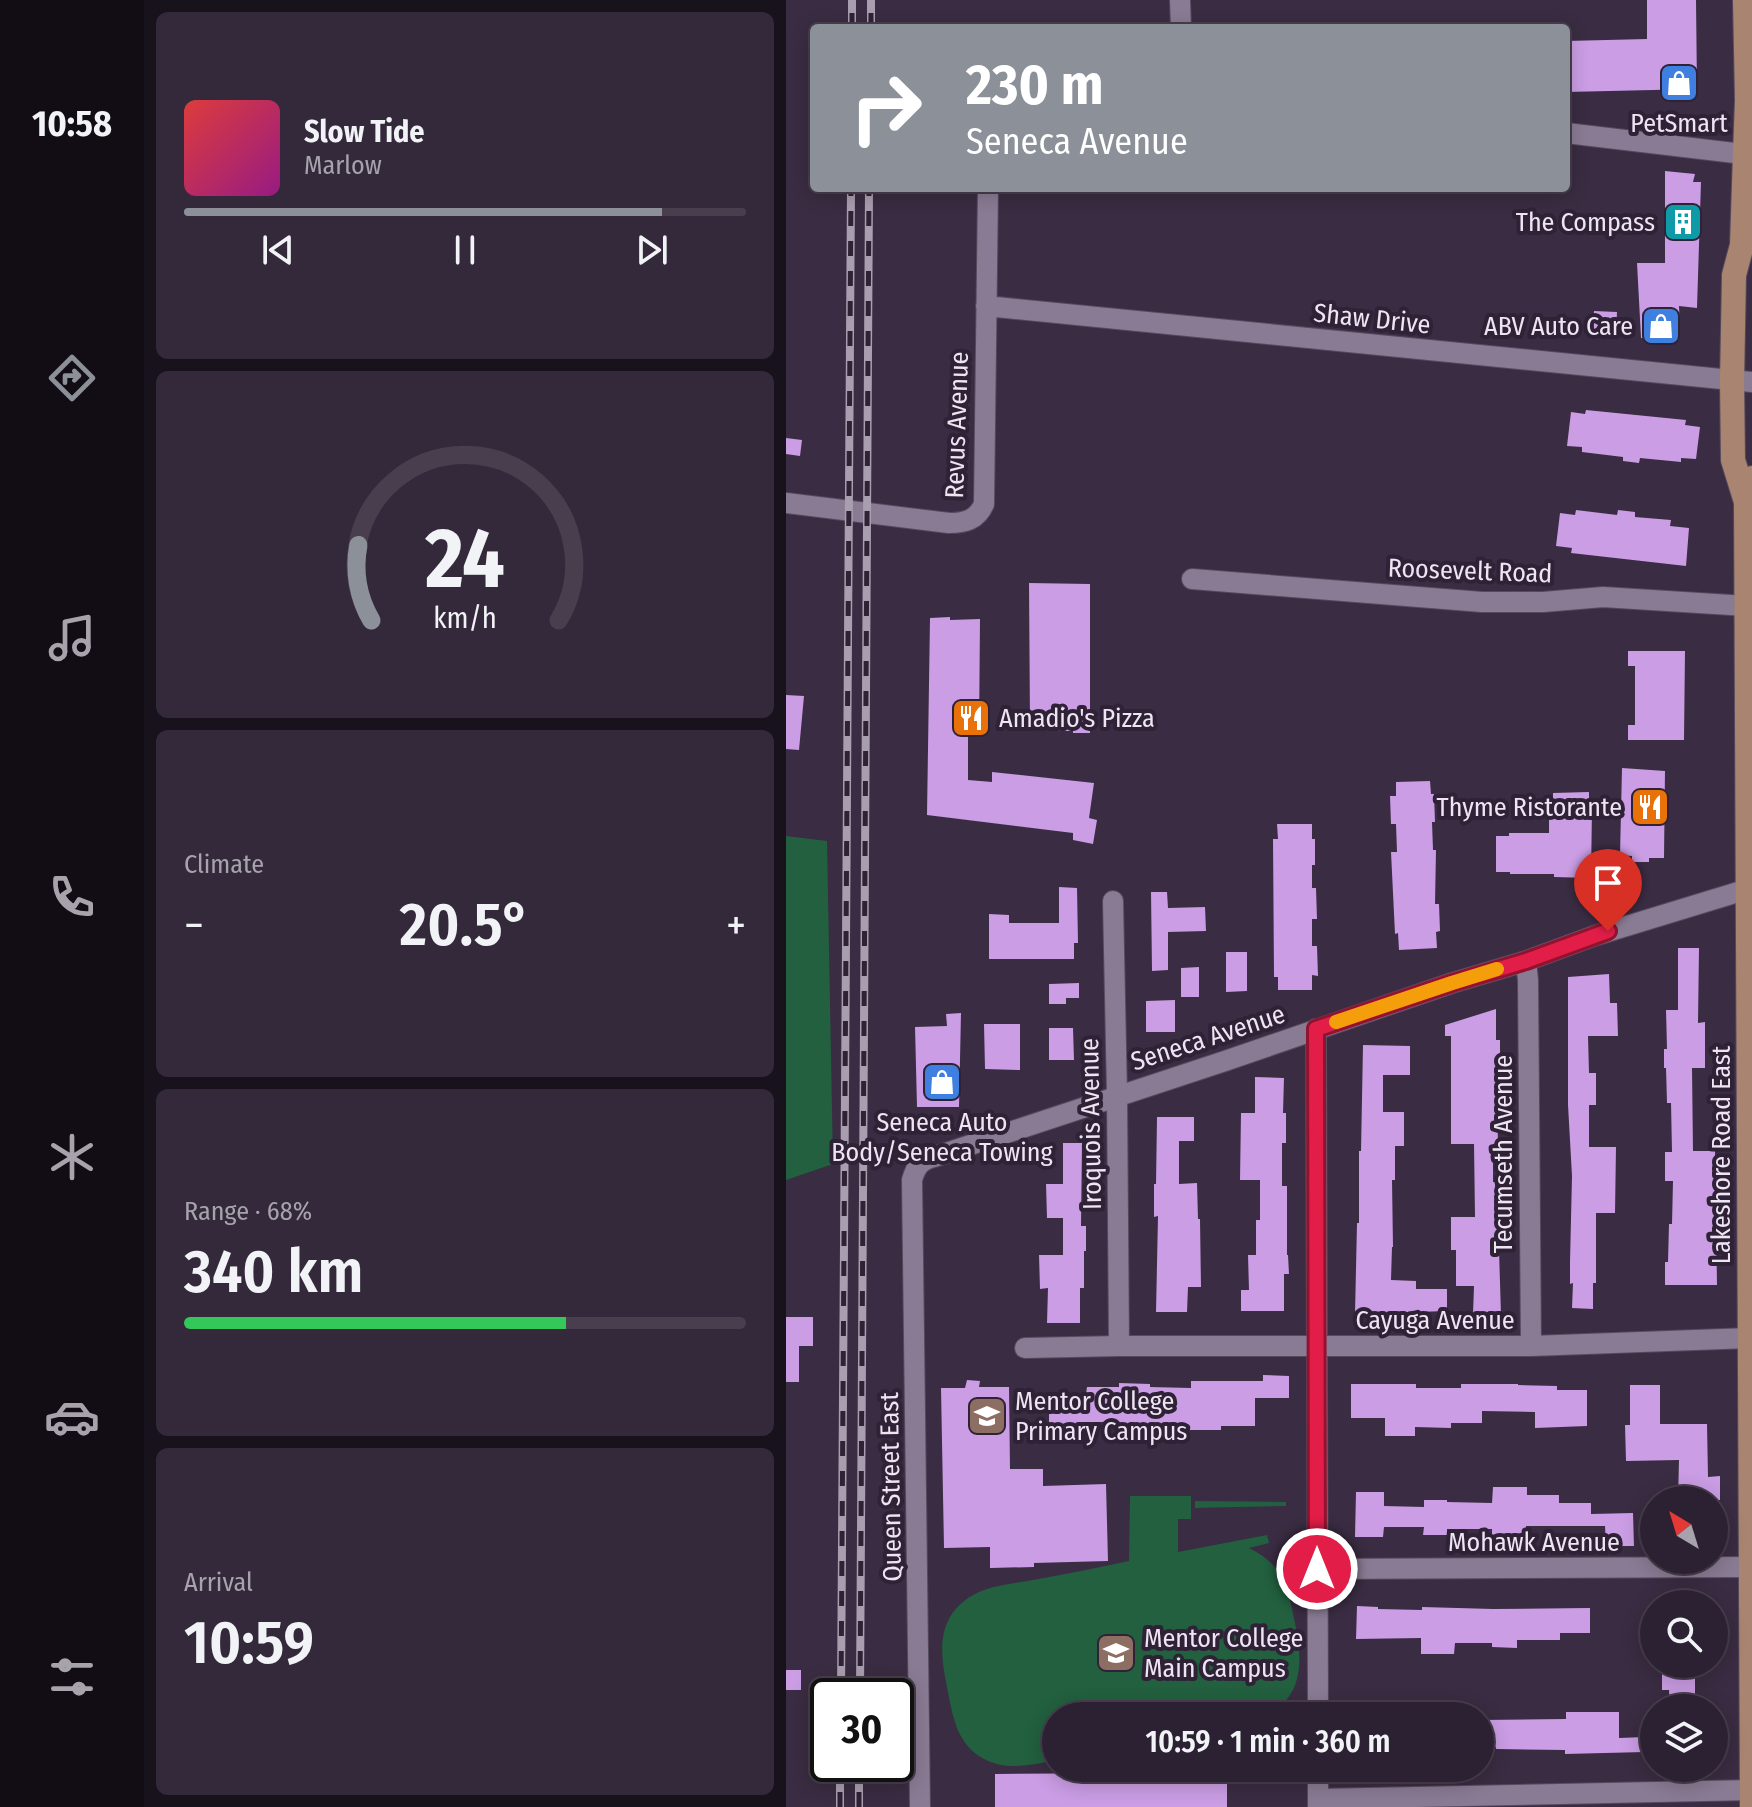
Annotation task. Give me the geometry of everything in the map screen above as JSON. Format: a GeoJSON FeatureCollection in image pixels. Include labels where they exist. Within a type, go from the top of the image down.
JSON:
{"type":"FeatureCollection","features":[{"type":"Feature","properties":{"kind":"main road","name":"Lakeshore Road East"},"geometry":{"type":"LineString","coordinates":[[1745,0],[1749,155],[1742,245],[1734,275],[1742,382],[1733,460],[1749,490],[1752,1807]]}},
{"type":"Feature","properties":{"kind":"main road","name":"Lakeshore Road East"},"geometry":{"type":"LineString","coordinates":[[1742,245],[1752,273]]}},
{"type":"Feature","properties":{"kind":"street"},"geometry":{"type":"LineString","coordinates":[[1180,0],[1181,24]]}},
{"type":"Feature","properties":{"kind":"street"},"geometry":{"type":"LineString","coordinates":[[1570,133],[1749,155]]}},
{"type":"Feature","properties":{"kind":"street","name":"Revus Avenue"},"geometry":{"type":"LineString","coordinates":[[786,503],[949,523],[963,523],[980,512],[984,504],[988,192]]}},
{"type":"Feature","properties":{"kind":"street","name":"Shaw Drive"},"geometry":{"type":"LineString","coordinates":[[986,306],[1742,382]]}},
{"type":"Feature","properties":{"kind":"street","name":"Roosevelt Road"},"geometry":{"type":"LineString","coordinates":[[1192,579],[1482,602],[1543,602],[1603,597],[1747,606]]}},
{"type":"Feature","properties":{"kind":"street","name":"Seneca Avenue"},"geometry":{"type":"LineString","coordinates":[[915,1167],[923,1160],[1452,983],[1748,889]]}},
{"type":"Feature","properties":{"kind":"street","name":"Iroquois Avenue"},"geometry":{"type":"LineString","coordinates":[[1113,901],[1119,1346]]}},
{"type":"Feature","properties":{"kind":"street","name":"Tecumseth Avenue"},"geometry":{"type":"LineString","coordinates":[[1526,961],[1531,1346]]}},
{"type":"Feature","properties":{"kind":"street"},"geometry":{"type":"LineString","coordinates":[[1316,1029],[1318,1702]]}},
{"type":"Feature","properties":{"kind":"street","name":"Queen Street East"},"geometry":{"type":"LineString","coordinates":[[915,1167],[912,1180],[920,1807]]}},
{"type":"Feature","properties":{"kind":"street","name":"Cayuga Avenue"},"geometry":{"type":"LineString","coordinates":[[1025,1348],[1531,1346],[1750,1338]]}},
{"type":"Feature","properties":{"kind":"street","name":"Mohawk Avenue"},"geometry":{"type":"LineString","coordinates":[[1317,1569],[1751,1567]]}},
{"type":"Feature","properties":{"kind":"street"},"geometry":{"type":"LineString","coordinates":[[1318,1782],[1318,1803],[1752,1790]]}},
{"type":"Feature","properties":{"kind":"green space"},"geometry":{"type":"Polygon","coordinates":[[[786,836],[827,841],[833,1164],[786,1180],[786,836]]]}},
{"type":"Feature","properties":{"kind":"green space","name":"Mentor College Main Campus"},"geometry":{"type":"Polygon","coordinates":[[[1130,1496],[1191,1496],[1191,1519],[1178,1519],[1178,1552],[1267,1535],[1269,1543],[1249,1548],[1277,1570],[1290,1599],[1299,1663],[1295,1686],[1289,1697],[1284,1702],[1042,1702],[1042,1763],[1002,1765],[975,1753],[958,1730],[945,1679],[942,1653],[945,1629],[957,1607],[975,1594],[991,1588],[1129,1561],[1130,1496]]]}},
{"type":"Feature","properties":{"kind":"green space"},"geometry":{"type":"Polygon","coordinates":[[[1195,1501],[1286,1502],[1286,1506],[1195,1508],[1195,1501]]]}},
{"type":"Feature","properties":{"kind":"building"},"geometry":{"type":"Polygon","coordinates":[[[1647,0],[1696,0],[1697,89],[1570,92],[1570,41],[1647,39],[1647,0]]]}},
{"type":"Feature","properties":{"kind":"building","name":"The Compass"},"geometry":{"type":"Polygon","coordinates":[[[1665,171],[1695,174],[1693,182],[1701,182],[1697,308],[1679,306],[1680,330],[1673,338],[1641,338],[1637,263],[1665,263],[1665,171]]]}},
{"type":"Feature","properties":{"kind":"building"},"geometry":{"type":"Polygon","coordinates":[[[1594,311],[1617,312],[1616,333],[1592,331],[1594,311]]]}},
{"type":"Feature","properties":{"kind":"building"},"geometry":{"type":"Polygon","coordinates":[[[1586,410],[1686,420],[1685,425],[1700,427],[1696,459],[1681,458],[1681,462],[1640,458],[1639,463],[1623,461],[1623,457],[1582,452],[1582,447],[1567,446],[1571,412],[1585,414],[1586,410]]]}},
{"type":"Feature","properties":{"kind":"building"},"geometry":{"type":"Polygon","coordinates":[[[786,438],[802,440],[800,456],[786,454],[786,438]]]}},
{"type":"Feature","properties":{"kind":"building"},"geometry":{"type":"Polygon","coordinates":[[[1576,510],[1617,515],[1618,510],[1635,512],[1635,517],[1671,520],[1670,526],[1689,528],[1686,566],[1571,553],[1572,548],[1556,546],[1560,513],[1575,515],[1576,510]]]}},
{"type":"Feature","properties":{"kind":"building"},"geometry":{"type":"Polygon","coordinates":[[[1029,583],[1090,584],[1090,733],[1058,731],[1058,727],[1030,724],[1029,583]]]}},
{"type":"Feature","properties":{"kind":"building"},"geometry":{"type":"Polygon","coordinates":[[[950,617],[950,620],[980,619],[979,736],[968,736],[968,780],[992,782],[992,772],[1094,783],[1089,818],[1097,820],[1093,844],[1073,840],[1073,833],[927,815],[930,618],[950,617]]]}},
{"type":"Feature","properties":{"kind":"building"},"geometry":{"type":"Polygon","coordinates":[[[1628,651],[1685,651],[1684,740],[1628,740],[1628,725],[1635,725],[1635,666],[1628,666],[1628,651]]]}},
{"type":"Feature","properties":{"kind":"building"},"geometry":{"type":"Polygon","coordinates":[[[786,695],[804,696],[799,750],[786,749],[786,695]]]}},
{"type":"Feature","properties":{"kind":"building"},"geometry":{"type":"Polygon","coordinates":[[[1622,768],[1665,771],[1664,858],[1632,862],[1632,856],[1620,855],[1622,768]]]}},
{"type":"Feature","properties":{"kind":"building"},"geometry":{"type":"Polygon","coordinates":[[[1430,781],[1431,794],[1434,794],[1435,904],[1439,904],[1437,948],[1399,950],[1398,933],[1395,934],[1391,852],[1397,852],[1396,824],[1391,824],[1390,796],[1396,796],[1396,782],[1430,781]]]}},
{"type":"Feature","properties":{"kind":"building"},"geometry":{"type":"Polygon","coordinates":[[[1589,792],[1589,807],[1592,807],[1591,878],[1496,872],[1496,836],[1549,833],[1549,806],[1553,806],[1553,793],[1589,792]]]}},
{"type":"Feature","properties":{"kind":"building"},"geometry":{"type":"Polygon","coordinates":[[[1277,824],[1312,824],[1315,865],[1312,865],[1312,888],[1316,888],[1317,919],[1312,919],[1312,946],[1317,946],[1318,976],[1312,975],[1312,990],[1278,990],[1278,977],[1274,977],[1273,839],[1278,839],[1277,824]]]}},
{"type":"Feature","properties":{"kind":"building"},"geometry":{"type":"Polygon","coordinates":[[[1059,887],[1077,888],[1078,943],[1074,943],[1074,959],[989,959],[989,914],[1009,915],[1009,923],[1059,923],[1059,887]]]}},
{"type":"Feature","properties":{"kind":"building"},"geometry":{"type":"Polygon","coordinates":[[[1151,892],[1167,892],[1168,908],[1205,907],[1206,931],[1168,932],[1168,970],[1152,971],[1151,892]]]}},
{"type":"Feature","properties":{"kind":"building"},"geometry":{"type":"Polygon","coordinates":[[[1678,948],[1699,948],[1698,1023],[1705,1022],[1705,1068],[1692,1068],[1693,1151],[1715,1151],[1717,1285],[1665,1285],[1673,1181],[1665,1181],[1665,1152],[1672,1152],[1671,1103],[1667,1103],[1664,1049],[1667,1049],[1666,1010],[1678,1010],[1678,948]]]}},
{"type":"Feature","properties":{"kind":"building"},"geometry":{"type":"Polygon","coordinates":[[[1226,952],[1247,952],[1247,991],[1226,992],[1226,952]]]}},
{"type":"Feature","properties":{"kind":"building"},"geometry":{"type":"Polygon","coordinates":[[[1199,967],[1199,997],[1181,997],[1181,968],[1199,967]]]}},
{"type":"Feature","properties":{"kind":"building"},"geometry":{"type":"Polygon","coordinates":[[[1609,974],[1610,1003],[1617,1003],[1618,1036],[1588,1036],[1589,1073],[1596,1073],[1596,1105],[1589,1105],[1589,1147],[1616,1147],[1615,1213],[1596,1213],[1593,1309],[1572,1308],[1568,977],[1609,974]]]}},
{"type":"Feature","properties":{"kind":"building"},"geometry":{"type":"Polygon","coordinates":[[[1079,983],[1079,998],[1066,998],[1066,1004],[1049,1004],[1049,984],[1079,983]]]}},
{"type":"Feature","properties":{"kind":"building"},"geometry":{"type":"Polygon","coordinates":[[[1175,1000],[1175,1032],[1146,1032],[1146,1001],[1175,1000]]]}},
{"type":"Feature","properties":{"kind":"building"},"geometry":{"type":"Polygon","coordinates":[[[1496,1009],[1496,1040],[1500,1040],[1500,1107],[1497,1107],[1498,1143],[1493,1144],[1493,1182],[1495,1217],[1498,1217],[1501,1315],[1473,1314],[1474,1286],[1456,1286],[1456,1250],[1451,1250],[1451,1217],[1475,1217],[1474,1144],[1451,1144],[1451,1036],[1445,1036],[1445,1025],[1496,1009]]]}},
{"type":"Feature","properties":{"kind":"building"},"geometry":{"type":"Polygon","coordinates":[[[961,1013],[959,1107],[917,1107],[915,1027],[947,1026],[946,1014],[961,1013]]]}},
{"type":"Feature","properties":{"kind":"building"},"geometry":{"type":"Polygon","coordinates":[[[984,1024],[1020,1024],[1020,1070],[985,1069],[984,1024]]]}},
{"type":"Feature","properties":{"kind":"building"},"geometry":{"type":"Polygon","coordinates":[[[1049,1028],[1073,1028],[1074,1060],[1049,1060],[1049,1028]]]}},
{"type":"Feature","properties":{"kind":"building"},"geometry":{"type":"Polygon","coordinates":[[[1363,1045],[1410,1046],[1410,1075],[1383,1075],[1383,1112],[1404,1112],[1404,1146],[1395,1146],[1395,1180],[1392,1180],[1391,1280],[1416,1281],[1416,1289],[1447,1289],[1447,1311],[1355,1314],[1363,1045]]]}},
{"type":"Feature","properties":{"kind":"building"},"geometry":{"type":"Polygon","coordinates":[[[1255,1077],[1284,1078],[1286,1143],[1282,1143],[1282,1186],[1287,1186],[1289,1274],[1284,1274],[1284,1311],[1241,1311],[1241,1290],[1249,1290],[1248,1255],[1256,1255],[1256,1220],[1260,1220],[1260,1180],[1240,1180],[1241,1113],[1255,1113],[1255,1077]]]}},
{"type":"Feature","properties":{"kind":"building"},"geometry":{"type":"Polygon","coordinates":[[[1157,1117],[1194,1117],[1194,1141],[1179,1141],[1179,1184],[1197,1183],[1200,1219],[1201,1287],[1188,1287],[1187,1312],[1156,1312],[1158,1216],[1154,1217],[1154,1184],[1157,1117]]]}},
{"type":"Feature","properties":{"kind":"building"},"geometry":{"type":"Polygon","coordinates":[[[1063,1143],[1082,1143],[1081,1226],[1086,1226],[1086,1251],[1084,1288],[1080,1288],[1080,1323],[1047,1323],[1048,1288],[1040,1289],[1039,1255],[1063,1255],[1063,1218],[1047,1218],[1046,1184],[1063,1184],[1063,1143]]]}},
{"type":"Feature","properties":{"kind":"building"},"geometry":{"type":"Polygon","coordinates":[[[786,1317],[813,1317],[813,1346],[799,1346],[799,1382],[786,1382],[786,1317]]]}},
{"type":"Feature","properties":{"kind":"building"},"geometry":{"type":"Polygon","coordinates":[[[1263,1375],[1289,1376],[1289,1398],[1255,1398],[1255,1426],[1190,1430],[1118,1425],[1118,1422],[1082,1422],[1082,1442],[1049,1442],[1049,1394],[1086,1394],[1087,1387],[1119,1387],[1119,1383],[1191,1388],[1191,1381],[1263,1381],[1263,1375]]]}},
{"type":"Feature","properties":{"kind":"building"},"geometry":{"type":"Polygon","coordinates":[[[967,1380],[980,1381],[979,1387],[1009,1387],[1010,1469],[1043,1469],[1043,1486],[1106,1484],[1108,1561],[990,1568],[990,1547],[944,1548],[941,1388],[965,1388],[967,1380]]]}},
{"type":"Feature","properties":{"kind":"building"},"geometry":{"type":"Polygon","coordinates":[[[1351,1384],[1461,1388],[1461,1384],[1518,1384],[1557,1386],[1557,1390],[1587,1390],[1587,1426],[1535,1428],[1535,1412],[1482,1411],[1482,1423],[1451,1423],[1451,1428],[1415,1427],[1415,1436],[1385,1436],[1385,1418],[1351,1418],[1351,1384]]]}},
{"type":"Feature","properties":{"kind":"building"},"geometry":{"type":"Polygon","coordinates":[[[1630,1385],[1660,1385],[1660,1424],[1707,1424],[1708,1477],[1720,1476],[1720,1486],[1678,1486],[1679,1460],[1626,1461],[1625,1425],[1630,1425],[1630,1385]]]}},
{"type":"Feature","properties":{"kind":"building"},"geometry":{"type":"Polygon","coordinates":[[[1493,1487],[1527,1487],[1527,1495],[1559,1495],[1559,1503],[1591,1503],[1591,1514],[1633,1513],[1634,1546],[1606,1546],[1605,1526],[1526,1526],[1526,1535],[1492,1535],[1492,1529],[1447,1529],[1447,1535],[1423,1535],[1424,1527],[1384,1527],[1383,1537],[1355,1537],[1356,1492],[1384,1492],[1384,1506],[1424,1507],[1424,1500],[1492,1503],[1493,1487]]]}},
{"type":"Feature","properties":{"kind":"building"},"geometry":{"type":"Polygon","coordinates":[[[1357,1606],[1422,1610],[1422,1607],[1590,1608],[1590,1633],[1560,1633],[1560,1640],[1517,1640],[1517,1648],[1492,1647],[1492,1643],[1455,1643],[1454,1654],[1421,1654],[1421,1638],[1356,1639],[1357,1606]]]}},
{"type":"Feature","properties":{"kind":"building"},"geometry":{"type":"Polygon","coordinates":[[[786,1670],[801,1670],[801,1690],[786,1690],[786,1670]]]}},
{"type":"Feature","properties":{"kind":"building"},"geometry":{"type":"Polygon","coordinates":[[[1662,1678],[1695,1678],[1695,1694],[1669,1694],[1669,1690],[1662,1690],[1662,1678]]]}},
{"type":"Feature","properties":{"kind":"building"},"geometry":{"type":"Polygon","coordinates":[[[1566,1712],[1619,1712],[1619,1738],[1640,1737],[1640,1752],[1565,1754],[1565,1750],[1494,1747],[1494,1720],[1566,1719],[1566,1712]]]}},
{"type":"Feature","properties":{"kind":"building"},"geometry":{"type":"Polygon","coordinates":[[[995,1774],[1042,1774],[1042,1782],[1227,1782],[1227,1807],[995,1807],[995,1774]]]}},
{"type":"Feature","properties":{"kind":"railway"},"geometry":{"type":"LineString","coordinates":[[852,0],[852,24]]}},
{"type":"Feature","properties":{"kind":"railway"},"geometry":{"type":"LineString","coordinates":[[871,0],[871,24]]}},
{"type":"Feature","properties":{"kind":"railway"},"geometry":{"type":"LineString","coordinates":[[841,1678],[851,192]]}},
{"type":"Feature","properties":{"kind":"railway"},"geometry":{"type":"LineString","coordinates":[[860,1678],[869,192]]}},
{"type":"Feature","properties":{"kind":"railway"},"geometry":{"type":"LineString","coordinates":[[840,1782],[840,1807]]}},
{"type":"Feature","properties":{"kind":"railway"},"geometry":{"type":"LineString","coordinates":[[859,1782],[859,1807]]}},
{"type":"Feature","properties":{"kind":"slow traffic"},"geometry":{"type":"LineString","coordinates":[[1336,1022],[1497,969]]}},
{"type":"Feature","properties":{"kind":"place","name":"PetSmart"},"geometry":{"type":"Point","coordinates":[1679,83]}},
{"type":"Feature","properties":{"kind":"place","name":"The Compass"},"geometry":{"type":"Point","coordinates":[1683,222]}},
{"type":"Feature","properties":{"kind":"place","name":"ABV Auto Care"},"geometry":{"type":"Point","coordinates":[1661,326]}},
{"type":"Feature","properties":{"kind":"place","name":"Amadio's Pizza"},"geometry":{"type":"Point","coordinates":[971,718]}},
{"type":"Feature","properties":{"kind":"place","name":"Thyme Ristorante"},"geometry":{"type":"Point","coordinates":[1650,807]}},
{"type":"Feature","properties":{"kind":"place","name":"Seneca Auto Body/Seneca Towing"},"geometry":{"type":"Point","coordinates":[942,1082]}},
{"type":"Feature","properties":{"kind":"place","name":"Mentor College Primary Campus"},"geometry":{"type":"Point","coordinates":[987,1416]}},
{"type":"Feature","properties":{"kind":"place","name":"Mentor College Main Campus"},"geometry":{"type":"Point","coordinates":[1116,1653]}},
{"type":"Feature","properties":{"kind":"route"},"geometry":{"type":"LineString","coordinates":[[1317,1569],[1316,1029],[1608,931]]}}]}
